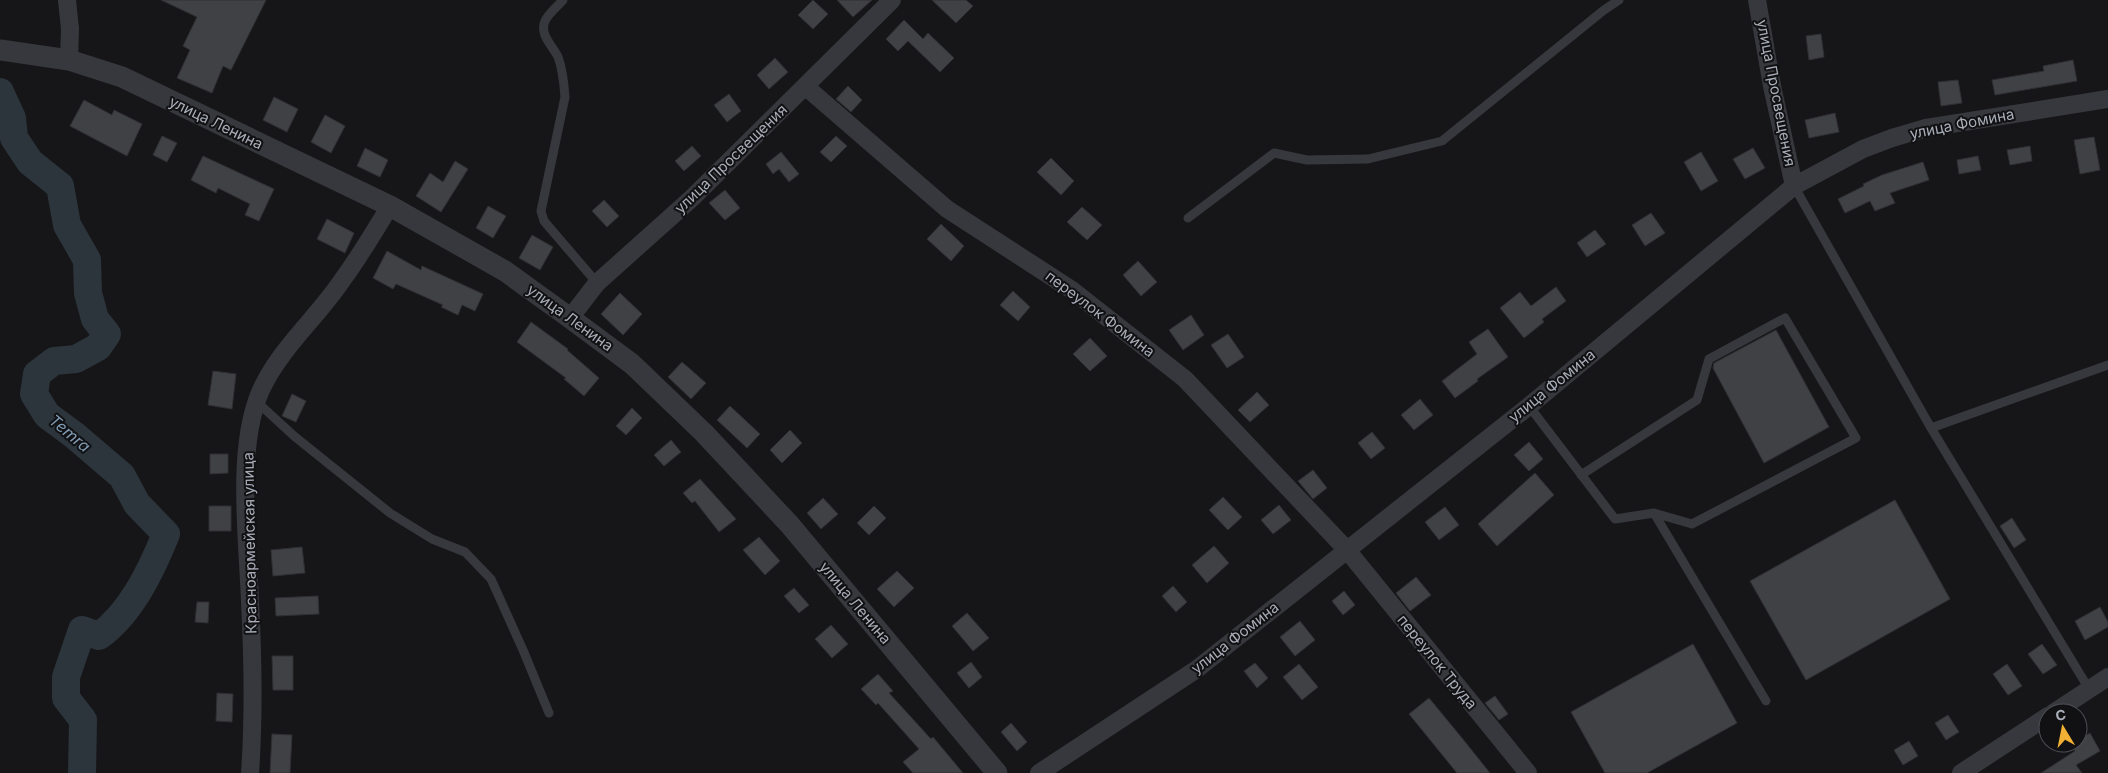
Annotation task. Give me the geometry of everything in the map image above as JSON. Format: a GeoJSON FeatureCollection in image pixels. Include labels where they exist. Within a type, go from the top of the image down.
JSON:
{"type":"FeatureCollection","features":[{"type":"Feature","properties":{"kind":"street"},"geometry":{"type":"LineString","coordinates":[[66,0],[70,29],[69,60]]}},
{"type":"Feature","properties":{"kind":"street","name":"улица Просвещения"},"geometry":{"type":"LineString","coordinates":[[570,318],[597,282],[692,198],[892,0]]}},
{"type":"Feature","properties":{"kind":"street","name":"улица Просвещения"},"geometry":{"type":"LineString","coordinates":[[1758,0],[1772,86],[1794,186]]}},
{"type":"Feature","properties":{"kind":"street","name":"улица Ленина"},"geometry":{"type":"LineString","coordinates":[[5,50],[69,60],[122,77],[390,206],[505,271],[570,318],[632,364],[704,433],[790,525],[997,773]]}},
{"type":"Feature","properties":{"kind":"street","name":"переулок Фомина"},"geometry":{"type":"LineString","coordinates":[[806,87],[948,208],[1072,290],[1185,379],[1346,550]]}},
{"type":"Feature","properties":{"kind":"street","name":"улица Фомина"},"geometry":{"type":"LineString","coordinates":[[1039,773],[1197,669],[1529,406],[1794,186],[1863,149],[1918,131],[2108,98]]}},
{"type":"Feature","properties":{"kind":"street","name":"Красноармейская улица"},"geometry":{"type":"LineString","coordinates":[[250,773],[252,656],[246,499],[248,444],[252,415],[264,382],[284,352],[343,280],[390,206]]}},
{"type":"Feature","properties":{"kind":"street","name":"переулок Труда"},"geometry":{"type":"LineString","coordinates":[[1346,550],[1528,773]]}},
{"type":"Feature","properties":{"kind":"street"},"geometry":{"type":"LineString","coordinates":[[2068,703],[2108,677]]}},
{"type":"Feature","properties":{"kind":"street"},"geometry":{"type":"LineString","coordinates":[[1961,773],[2038,723]]}},
{"type":"Feature","properties":{"kind":"lane"},"geometry":{"type":"LineString","coordinates":[[563,0],[545,21],[544,31],[546,39],[558,57],[565,96],[541,211],[544,221],[597,282]]}},
{"type":"Feature","properties":{"kind":"lane"},"geometry":{"type":"LineString","coordinates":[[1188,218],[1274,153],[1307,160],[1368,159],[1442,140],[1619,0]]}},
{"type":"Feature","properties":{"kind":"lane"},"geometry":{"type":"LineString","coordinates":[[1794,186],[1931,428],[2089,689]]}},
{"type":"Feature","properties":{"kind":"lane"},"geometry":{"type":"LineString","coordinates":[[1529,406],[1581,475],[1615,519],[1654,513],[1692,524],[1856,438],[1785,318],[1709,359],[1697,400],[1581,475]]}},
{"type":"Feature","properties":{"kind":"lane"},"geometry":{"type":"LineString","coordinates":[[1931,428],[2108,365]]}},
{"type":"Feature","properties":{"kind":"lane"},"geometry":{"type":"LineString","coordinates":[[257,402],[294,436],[390,513],[432,539],[465,552],[491,579],[524,650],[549,713]]}},
{"type":"Feature","properties":{"kind":"lane"},"geometry":{"type":"LineString","coordinates":[[1654,513],[1766,700]]}},
{"type":"Feature","properties":{"kind":"building"},"geometry":{"type":"Polygon","coordinates":[[[161,0],[266,0],[231,70],[223,66],[212,93],[177,78],[190,50],[183,46],[197,17],[161,0]]]}},
{"type":"Feature","properties":{"kind":"building"},"geometry":{"type":"Polygon","coordinates":[[[813,0],[828,14],[813,29],[798,15],[813,0]]]}},
{"type":"Feature","properties":{"kind":"building"},"geometry":{"type":"Polygon","coordinates":[[[837,0],[872,0],[853,17],[837,0]]]}},
{"type":"Feature","properties":{"kind":"building"},"geometry":{"type":"Polygon","coordinates":[[[932,0],[966,0],[973,6],[956,23],[932,0]]]}},
{"type":"Feature","properties":{"kind":"building"},"geometry":{"type":"Polygon","coordinates":[[[904,20],[923,39],[928,33],[954,58],[940,72],[908,41],[898,51],[886,39],[904,20]]]}},
{"type":"Feature","properties":{"kind":"building"},"geometry":{"type":"Polygon","coordinates":[[[1821,34],[1824,57],[1809,60],[1806,36],[1821,34]]]}},
{"type":"Feature","properties":{"kind":"building"},"geometry":{"type":"Polygon","coordinates":[[[775,58],[788,72],[769,89],[757,75],[775,58]]]}},
{"type":"Feature","properties":{"kind":"building"},"geometry":{"type":"Polygon","coordinates":[[[2073,60],[2077,81],[1995,95],[1992,80],[2044,71],[2043,66],[2073,60]]]}},
{"type":"Feature","properties":{"kind":"building"},"geometry":{"type":"Polygon","coordinates":[[[1958,80],[1962,103],[1941,106],[1938,82],[1958,80]]]}},
{"type":"Feature","properties":{"kind":"building"},"geometry":{"type":"Polygon","coordinates":[[[848,86],[862,100],[851,112],[836,99],[848,86]]]}},
{"type":"Feature","properties":{"kind":"building"},"geometry":{"type":"Polygon","coordinates":[[[729,94],[741,111],[727,122],[714,105],[729,94]]]}},
{"type":"Feature","properties":{"kind":"building"},"geometry":{"type":"Polygon","coordinates":[[[274,97],[298,109],[287,132],[263,120],[274,97]]]}},
{"type":"Feature","properties":{"kind":"building"},"geometry":{"type":"Polygon","coordinates":[[[84,100],[112,115],[114,110],[142,124],[127,156],[70,126],[84,100]]]}},
{"type":"Feature","properties":{"kind":"building"},"geometry":{"type":"Polygon","coordinates":[[[1835,113],[1839,132],[1809,138],[1805,120],[1835,113]]]}},
{"type":"Feature","properties":{"kind":"building"},"geometry":{"type":"Polygon","coordinates":[[[325,115],[345,126],[331,153],[311,142],[325,115]]]}},
{"type":"Feature","properties":{"kind":"building"},"geometry":{"type":"Polygon","coordinates":[[[162,136],[177,143],[167,162],[153,155],[162,136]]]}},
{"type":"Feature","properties":{"kind":"building"},"geometry":{"type":"Polygon","coordinates":[[[836,136],[847,146],[831,162],[820,152],[836,136]]]}},
{"type":"Feature","properties":{"kind":"building"},"geometry":{"type":"Polygon","coordinates":[[[2094,137],[2100,170],[2080,174],[2074,140],[2094,137]]]}},
{"type":"Feature","properties":{"kind":"building"},"geometry":{"type":"Polygon","coordinates":[[[692,146],[701,156],[684,171],[675,161],[692,146]]]}},
{"type":"Feature","properties":{"kind":"building"},"geometry":{"type":"Polygon","coordinates":[[[2030,146],[2032,161],[2010,165],[2007,150],[2030,146]]]}},
{"type":"Feature","properties":{"kind":"building"},"geometry":{"type":"Polygon","coordinates":[[[365,148],[388,160],[380,177],[357,166],[365,148]]]}},
{"type":"Feature","properties":{"kind":"building"},"geometry":{"type":"Polygon","coordinates":[[[1753,148],[1765,168],[1745,179],[1733,159],[1753,148]]]}},
{"type":"Feature","properties":{"kind":"building"},"geometry":{"type":"Polygon","coordinates":[[[781,152],[799,174],[789,182],[779,169],[773,174],[766,164],[781,152]]]}},
{"type":"Feature","properties":{"kind":"building"},"geometry":{"type":"Polygon","coordinates":[[[1701,152],[1718,181],[1701,191],[1684,162],[1701,152]]]}},
{"type":"Feature","properties":{"kind":"building"},"geometry":{"type":"Polygon","coordinates":[[[203,156],[274,189],[259,221],[245,215],[250,204],[218,188],[216,193],[191,180],[203,156]]]}},
{"type":"Feature","properties":{"kind":"building"},"geometry":{"type":"Polygon","coordinates":[[[1978,156],[1981,170],[1959,174],[1957,160],[1978,156]]]}},
{"type":"Feature","properties":{"kind":"building"},"geometry":{"type":"Polygon","coordinates":[[[1051,158],[1074,181],[1061,195],[1037,172],[1051,158]]]}},
{"type":"Feature","properties":{"kind":"building"},"geometry":{"type":"Polygon","coordinates":[[[455,161],[468,169],[441,212],[416,196],[430,173],[443,182],[455,161]]]}},
{"type":"Feature","properties":{"kind":"building"},"geometry":{"type":"Polygon","coordinates":[[[1923,162],[1929,180],[1890,193],[1895,203],[1875,211],[1870,201],[1845,213],[1838,199],[1882,175],[1923,162]]]}},
{"type":"Feature","properties":{"kind":"building"},"geometry":{"type":"Polygon","coordinates":[[[725,190],[740,208],[725,220],[709,203],[725,190]]]}},
{"type":"Feature","properties":{"kind":"building"},"geometry":{"type":"Polygon","coordinates":[[[604,200],[619,216],[607,227],[592,211],[604,200]]]}},
{"type":"Feature","properties":{"kind":"building"},"geometry":{"type":"Polygon","coordinates":[[[488,206],[506,216],[493,238],[476,228],[488,206]]]}},
{"type":"Feature","properties":{"kind":"building"},"geometry":{"type":"Polygon","coordinates":[[[1082,207],[1102,225],[1087,240],[1067,222],[1082,207]]]}},
{"type":"Feature","properties":{"kind":"building"},"geometry":{"type":"Polygon","coordinates":[[[1651,213],[1665,233],[1645,246],[1632,225],[1651,213]]]}},
{"type":"Feature","properties":{"kind":"building"},"geometry":{"type":"Polygon","coordinates":[[[327,219],[354,233],[345,253],[317,239],[327,219]]]}},
{"type":"Feature","properties":{"kind":"building"},"geometry":{"type":"Polygon","coordinates":[[[941,224],[964,246],[951,261],[927,239],[941,224]]]}},
{"type":"Feature","properties":{"kind":"building"},"geometry":{"type":"Polygon","coordinates":[[[1595,230],[1606,244],[1587,257],[1577,243],[1595,230]]]}},
{"type":"Feature","properties":{"kind":"building"},"geometry":{"type":"Polygon","coordinates":[[[532,235],[553,247],[540,270],[519,258],[532,235]]]}},
{"type":"Feature","properties":{"kind":"building"},"geometry":{"type":"Polygon","coordinates":[[[387,251],[421,270],[422,266],[483,294],[475,311],[462,305],[458,315],[441,307],[443,305],[396,284],[393,289],[373,278],[387,251]]]}},
{"type":"Feature","properties":{"kind":"building"},"geometry":{"type":"Polygon","coordinates":[[[1138,261],[1157,282],[1141,296],[1123,275],[1138,261]]]}},
{"type":"Feature","properties":{"kind":"building"},"geometry":{"type":"Polygon","coordinates":[[[1556,287],[1566,301],[1542,319],[1544,322],[1524,338],[1500,308],[1520,292],[1531,306],[1556,287]]]}},
{"type":"Feature","properties":{"kind":"building"},"geometry":{"type":"Polygon","coordinates":[[[1013,291],[1030,307],[1018,321],[1000,305],[1013,291]]]}},
{"type":"Feature","properties":{"kind":"building"},"geometry":{"type":"Polygon","coordinates":[[[620,293],[642,314],[623,335],[601,314],[620,293]]]}},
{"type":"Feature","properties":{"kind":"building"},"geometry":{"type":"Polygon","coordinates":[[[1191,315],[1204,335],[1183,350],[1169,330],[1191,315]]]}},
{"type":"Feature","properties":{"kind":"building"},"geometry":{"type":"Polygon","coordinates":[[[531,322],[568,349],[599,378],[584,396],[564,379],[566,378],[517,342],[531,322]]]}},
{"type":"Feature","properties":{"kind":"building"},"geometry":{"type":"Polygon","coordinates":[[[1488,329],[1508,357],[1477,379],[1478,381],[1455,398],[1442,381],[1477,354],[1469,342],[1488,329]]]}},
{"type":"Feature","properties":{"kind":"building"},"geometry":{"type":"Polygon","coordinates":[[[1776,330],[1829,427],[1764,463],[1713,368],[1714,363],[1776,330]]]}},
{"type":"Feature","properties":{"kind":"building"},"geometry":{"type":"Polygon","coordinates":[[[1228,334],[1244,357],[1227,368],[1211,345],[1228,334]]]}},
{"type":"Feature","properties":{"kind":"building"},"geometry":{"type":"Polygon","coordinates":[[[1090,338],[1107,356],[1090,371],[1073,354],[1090,338]]]}},
{"type":"Feature","properties":{"kind":"building"},"geometry":{"type":"Polygon","coordinates":[[[682,362],[706,383],[691,399],[668,377],[682,362]]]}},
{"type":"Feature","properties":{"kind":"building"},"geometry":{"type":"Polygon","coordinates":[[[213,371],[236,374],[232,409],[208,405],[213,371]]]}},
{"type":"Feature","properties":{"kind":"building"},"geometry":{"type":"Polygon","coordinates":[[[1257,392],[1269,405],[1250,422],[1238,410],[1257,392]]]}},
{"type":"Feature","properties":{"kind":"building"},"geometry":{"type":"Polygon","coordinates":[[[292,394],[306,401],[296,422],[282,416],[292,394]]]}},
{"type":"Feature","properties":{"kind":"building"},"geometry":{"type":"Polygon","coordinates":[[[1420,399],[1433,415],[1414,430],[1401,415],[1420,399]]]}},
{"type":"Feature","properties":{"kind":"building"},"geometry":{"type":"Polygon","coordinates":[[[730,406],[760,434],[747,448],[717,420],[730,406]]]}},
{"type":"Feature","properties":{"kind":"building"},"geometry":{"type":"Polygon","coordinates":[[[632,408],[642,418],[626,435],[616,426],[632,408]]]}},
{"type":"Feature","properties":{"kind":"building"},"geometry":{"type":"Polygon","coordinates":[[[790,430],[802,443],[782,463],[770,450],[790,430]]]}},
{"type":"Feature","properties":{"kind":"building"},"geometry":{"type":"Polygon","coordinates":[[[1372,432],[1385,448],[1371,459],[1358,443],[1372,432]]]}},
{"type":"Feature","properties":{"kind":"building"},"geometry":{"type":"Polygon","coordinates":[[[671,440],[681,452],[664,466],[654,455],[671,440]]]}},
{"type":"Feature","properties":{"kind":"building"},"geometry":{"type":"Polygon","coordinates":[[[1529,442],[1543,459],[1529,471],[1514,455],[1529,442]]]}},
{"type":"Feature","properties":{"kind":"building"},"geometry":{"type":"Polygon","coordinates":[[[210,454],[228,454],[228,473],[210,474],[210,454]]]}},
{"type":"Feature","properties":{"kind":"building"},"geometry":{"type":"Polygon","coordinates":[[[1313,470],[1327,488],[1313,499],[1298,481],[1313,470]]]}},
{"type":"Feature","properties":{"kind":"building"},"geometry":{"type":"Polygon","coordinates":[[[1535,473],[1554,495],[1497,546],[1478,524],[1535,473]]]}},
{"type":"Feature","properties":{"kind":"building"},"geometry":{"type":"Polygon","coordinates":[[[700,479],[736,519],[719,532],[695,501],[692,503],[683,493],[700,479]]]}},
{"type":"Feature","properties":{"kind":"building"},"geometry":{"type":"Polygon","coordinates":[[[1223,497],[1242,517],[1228,530],[1209,510],[1223,497]]]}},
{"type":"Feature","properties":{"kind":"building"},"geometry":{"type":"Polygon","coordinates":[[[823,498],[838,514],[821,529],[807,513],[823,498]]]}},
{"type":"Feature","properties":{"kind":"building"},"geometry":{"type":"Polygon","coordinates":[[[1895,500],[1950,599],[1806,680],[1750,581],[1895,500]]]}},
{"type":"Feature","properties":{"kind":"building"},"geometry":{"type":"Polygon","coordinates":[[[1279,505],[1291,520],[1273,534],[1261,520],[1279,505]]]}},
{"type":"Feature","properties":{"kind":"building"},"geometry":{"type":"Polygon","coordinates":[[[209,506],[231,506],[231,531],[209,531],[209,506]]]}},
{"type":"Feature","properties":{"kind":"building"},"geometry":{"type":"Polygon","coordinates":[[[874,506],[886,518],[869,535],[857,523],[874,506]]]}},
{"type":"Feature","properties":{"kind":"building"},"geometry":{"type":"Polygon","coordinates":[[[1445,507],[1459,525],[1439,540],[1425,522],[1445,507]]]}},
{"type":"Feature","properties":{"kind":"building"},"geometry":{"type":"Polygon","coordinates":[[[2012,518],[2026,540],[2014,548],[2000,526],[2012,518]]]}},
{"type":"Feature","properties":{"kind":"building"},"geometry":{"type":"Polygon","coordinates":[[[759,537],[780,561],[765,575],[743,550],[759,537]]]}},
{"type":"Feature","properties":{"kind":"building"},"geometry":{"type":"Polygon","coordinates":[[[1214,546],[1229,563],[1207,583],[1192,565],[1214,546]]]}},
{"type":"Feature","properties":{"kind":"building"},"geometry":{"type":"Polygon","coordinates":[[[302,547],[305,573],[273,576],[271,550],[302,547]]]}},
{"type":"Feature","properties":{"kind":"building"},"geometry":{"type":"Polygon","coordinates":[[[897,571],[914,588],[894,607],[877,589],[897,571]]]}},
{"type":"Feature","properties":{"kind":"building"},"geometry":{"type":"Polygon","coordinates":[[[1416,577],[1431,595],[1410,611],[1396,593],[1416,577]]]}},
{"type":"Feature","properties":{"kind":"building"},"geometry":{"type":"Polygon","coordinates":[[[1173,586],[1187,602],[1176,612],[1162,596],[1173,586]]]}},
{"type":"Feature","properties":{"kind":"building"},"geometry":{"type":"Polygon","coordinates":[[[794,588],[809,605],[799,613],[784,596],[794,588]]]}},
{"type":"Feature","properties":{"kind":"building"},"geometry":{"type":"Polygon","coordinates":[[[1344,591],[1355,605],[1343,615],[1332,601],[1344,591]]]}},
{"type":"Feature","properties":{"kind":"building"},"geometry":{"type":"Polygon","coordinates":[[[318,596],[319,614],[276,616],[275,598],[318,596]]]}},
{"type":"Feature","properties":{"kind":"building"},"geometry":{"type":"Polygon","coordinates":[[[197,602],[209,602],[208,623],[195,622],[197,602]]]}},
{"type":"Feature","properties":{"kind":"building"},"geometry":{"type":"Polygon","coordinates":[[[2100,607],[2108,622],[2108,627],[2085,640],[2075,621],[2100,607]]]}},
{"type":"Feature","properties":{"kind":"building"},"geometry":{"type":"Polygon","coordinates":[[[967,613],[989,638],[973,651],[952,626],[967,613]]]}},
{"type":"Feature","properties":{"kind":"building"},"geometry":{"type":"Polygon","coordinates":[[[1300,621],[1315,640],[1295,656],[1280,637],[1300,621]]]}},
{"type":"Feature","properties":{"kind":"building"},"geometry":{"type":"Polygon","coordinates":[[[831,625],[848,644],[832,658],[815,639],[831,625]]]}},
{"type":"Feature","properties":{"kind":"building"},"geometry":{"type":"Polygon","coordinates":[[[1693,644],[1737,723],[1647,773],[1605,773],[1571,712],[1693,644]]]}},
{"type":"Feature","properties":{"kind":"building"},"geometry":{"type":"Polygon","coordinates":[[[2042,644],[2057,665],[2043,674],[2028,654],[2042,644]]]}},
{"type":"Feature","properties":{"kind":"building"},"geometry":{"type":"Polygon","coordinates":[[[272,656],[293,656],[293,690],[273,690],[272,656]]]}},
{"type":"Feature","properties":{"kind":"building"},"geometry":{"type":"Polygon","coordinates":[[[971,662],[982,677],[969,688],[957,673],[971,662]]]}},
{"type":"Feature","properties":{"kind":"building"},"geometry":{"type":"Polygon","coordinates":[[[1255,663],[1268,678],[1257,688],[1244,671],[1255,663]]]}},
{"type":"Feature","properties":{"kind":"building"},"geometry":{"type":"Polygon","coordinates":[[[1299,664],[1318,687],[1302,700],[1283,677],[1299,664]]]}},
{"type":"Feature","properties":{"kind":"building"},"geometry":{"type":"Polygon","coordinates":[[[2007,664],[2022,686],[2008,695],[1993,674],[2007,664]]]}},
{"type":"Feature","properties":{"kind":"building"},"geometry":{"type":"Polygon","coordinates":[[[878,674],[893,691],[889,693],[931,739],[933,737],[963,773],[913,773],[903,762],[919,749],[878,703],[876,705],[861,689],[878,674]]]}},
{"type":"Feature","properties":{"kind":"building"},"geometry":{"type":"Polygon","coordinates":[[[217,693],[233,694],[232,722],[216,721],[217,693]]]}},
{"type":"Feature","properties":{"kind":"building"},"geometry":{"type":"Polygon","coordinates":[[[1495,696],[1508,714],[1499,720],[1485,703],[1495,696]]]}},
{"type":"Feature","properties":{"kind":"building"},"geometry":{"type":"Polygon","coordinates":[[[1429,698],[1490,773],[1457,773],[1409,714],[1429,698]]]}},
{"type":"Feature","properties":{"kind":"building"},"geometry":{"type":"Polygon","coordinates":[[[1948,715],[1959,732],[1946,740],[1935,723],[1948,715]]]}},
{"type":"Feature","properties":{"kind":"building"},"geometry":{"type":"Polygon","coordinates":[[[1011,723],[1027,742],[1017,751],[1001,732],[1011,723]]]}},
{"type":"Feature","properties":{"kind":"building"},"geometry":{"type":"Polygon","coordinates":[[[2090,733],[2100,751],[2076,765],[2082,773],[2041,773],[2072,753],[2088,753],[2088,734],[2090,733]]]}},
{"type":"Feature","properties":{"kind":"building"},"geometry":{"type":"Polygon","coordinates":[[[272,734],[292,735],[290,773],[270,773],[272,734]]]}},
{"type":"Feature","properties":{"kind":"building"},"geometry":{"type":"Polygon","coordinates":[[[1909,741],[1918,756],[1903,765],[1894,750],[1909,741]]]}},
{"type":"Feature","properties":{"kind":"waterway","name":"Temra"},"geometry":{"type":"LineString","coordinates":[[0,92],[12,118],[14,138],[30,162],[60,186],[67,225],[87,260],[88,293],[95,319],[107,334],[98,347],[76,359],[54,361],[37,374],[34,394],[47,415],[74,435],[122,476],[137,504],[166,534],[147,576],[121,616],[99,636],[82,630],[66,677],[66,698],[83,720],[82,773]]}}]}
